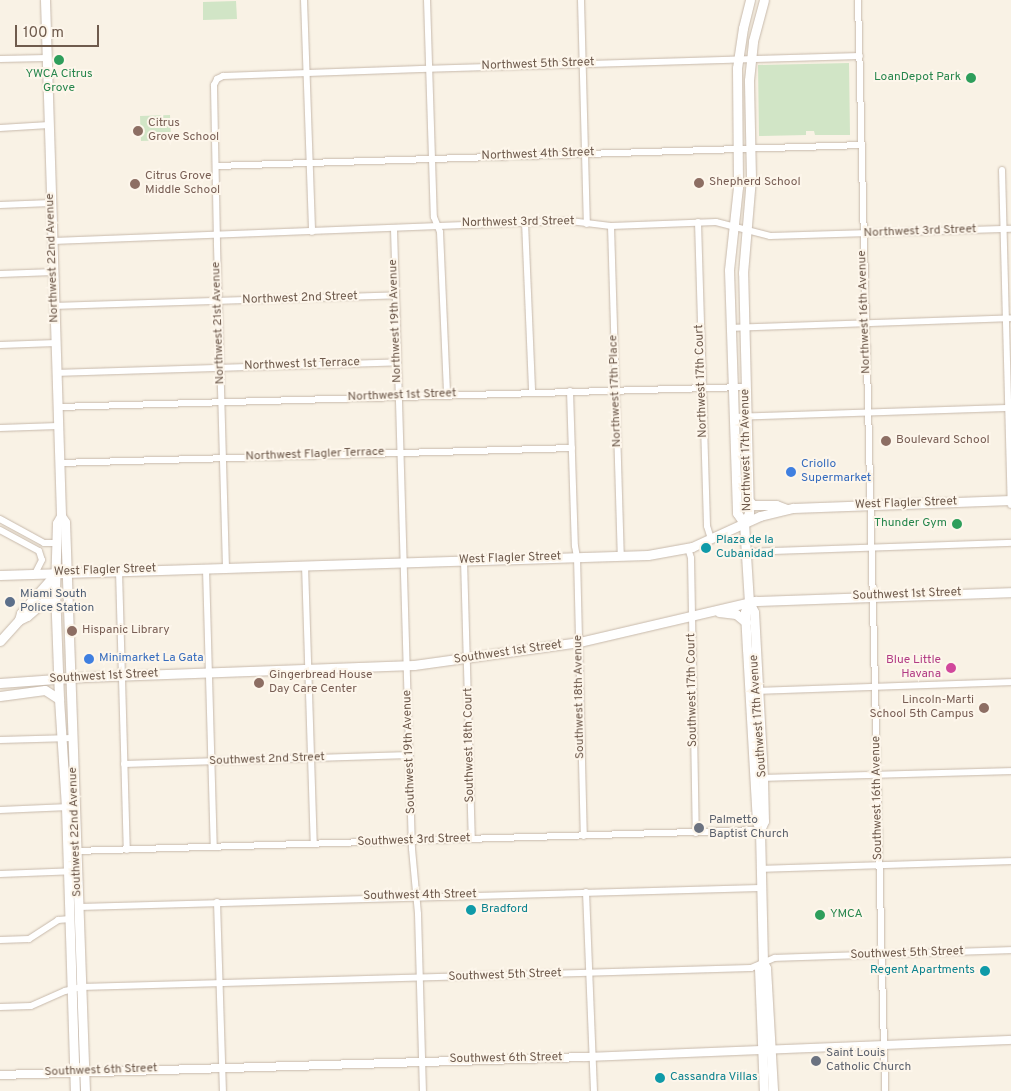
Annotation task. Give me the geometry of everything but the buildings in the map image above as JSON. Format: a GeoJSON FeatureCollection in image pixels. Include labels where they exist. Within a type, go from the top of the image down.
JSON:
{"type":"FeatureCollection","features":[{"type":"Feature","properties":{"kind":"main road","name":"Northwest 22nd Avenue"},"geometry":{"type":"LineString","coordinates":[[45,0],[61,516],[65,522],[67,572]]}},
{"type":"Feature","properties":{"kind":"main road","name":"Northwest 17th Avenue"},"geometry":{"type":"LineString","coordinates":[[750,0],[738,58],[736,97],[738,187],[729,270],[737,513],[744,523],[749,513],[743,265],[750,198],[749,87],[751,58],[764,0]]}},
{"type":"Feature","properties":{"kind":"main road","name":"West Flagler Street"},"geometry":{"type":"LineString","coordinates":[[0,575],[659,554],[688,548],[744,523],[787,509],[1011,500]]}},
{"type":"Feature","properties":{"kind":"main road"},"geometry":{"type":"LineString","coordinates":[[749,501],[753,505],[776,505],[787,509]]}},
{"type":"Feature","properties":{"kind":"main road","name":"Northwest 22nd Avenue"},"geometry":{"type":"LineString","coordinates":[[56,573],[57,523],[61,516]]}},
{"type":"Feature","properties":{"kind":"main road","name":"Southwest 17th Avenue"},"geometry":{"type":"LineString","coordinates":[[744,523],[749,602],[745,612],[764,778],[764,821],[760,830]]}},
{"type":"Feature","properties":{"kind":"main road","name":"Southwest 22nd Avenue"},"geometry":{"type":"LineString","coordinates":[[67,572],[72,738],[71,807],[73,871],[70,919],[77,988]]}},
{"type":"Feature","properties":{"kind":"main road"},"geometry":{"type":"LineString","coordinates":[[19,620],[21,613],[56,573]]}},
{"type":"Feature","properties":{"kind":"main road","name":"Southwest 22nd Avenue"},"geometry":{"type":"LineString","coordinates":[[56,573],[59,699],[71,807]]}},
{"type":"Feature","properties":{"kind":"main road","name":"Southwest 1st Street"},"geometry":{"type":"LineString","coordinates":[[0,684],[70,678],[407,666],[579,642],[692,617],[749,602],[1011,592]]}},
{"type":"Feature","properties":{"kind":"main road"},"geometry":{"type":"LineString","coordinates":[[0,641],[19,620],[44,602],[56,605]]}},
{"type":"Feature","properties":{"kind":"main road","name":"Southwest 17th Avenue"},"geometry":{"type":"LineString","coordinates":[[749,602],[754,612],[755,770],[757,822],[760,830],[762,962],[759,968],[766,1049],[773,1091]]}},
{"type":"Feature","properties":{"kind":"main road"},"geometry":{"type":"LineString","coordinates":[[714,611],[736,614],[746,622]]}},
{"type":"Feature","properties":{"kind":"main road"},"geometry":{"type":"LineString","coordinates":[[0,692],[5,695],[45,690],[59,699]]}},
{"type":"Feature","properties":{"kind":"main road"},"geometry":{"type":"LineString","coordinates":[[755,770],[764,778]]}},
{"type":"Feature","properties":{"kind":"main road","name":"Southwest 22nd Avenue"},"geometry":{"type":"LineString","coordinates":[[73,871],[79,907],[77,988],[79,1072],[75,1091]]}},
{"type":"Feature","properties":{"kind":"main road","name":"Southwest 17th Avenue"},"geometry":{"type":"LineString","coordinates":[[764,1091],[766,1049]]}},
{"type":"Feature","properties":{"kind":"main road","name":"Southwest 22nd Avenue"},"geometry":{"type":"LineString","coordinates":[[79,1072],[85,1091]]}},
{"type":"Feature","properties":{"kind":"street"},"geometry":{"type":"LineString","coordinates":[[304,0],[312,232]]}},
{"type":"Feature","properties":{"kind":"street"},"geometry":{"type":"LineString","coordinates":[[427,0],[434,217],[440,232],[448,395]]}},
{"type":"Feature","properties":{"kind":"street"},"geometry":{"type":"LineString","coordinates":[[581,0],[587,224]]}},
{"type":"Feature","properties":{"kind":"street","name":"Northwest 16th Avenue"},"geometry":{"type":"LineString","coordinates":[[858,0],[871,505]]}},
{"type":"Feature","properties":{"kind":"street","name":"Northwest 5th Street"},"geometry":{"type":"LineString","coordinates":[[217,79],[223,76],[738,58],[860,56]]}},
{"type":"Feature","properties":{"kind":"street"},"geometry":{"type":"LineString","coordinates":[[0,59],[47,58]]}},
{"type":"Feature","properties":{"kind":"street","name":"Northwest 21st Avenue"},"geometry":{"type":"LineString","coordinates":[[217,79],[214,85],[226,568]]}},
{"type":"Feature","properties":{"kind":"street"},"geometry":{"type":"LineString","coordinates":[[0,128],[49,125]]}},
{"type":"Feature","properties":{"kind":"street","name":"Northwest 4th Street"},"geometry":{"type":"LineString","coordinates":[[216,166],[861,145]]}},
{"type":"Feature","properties":{"kind":"street"},"geometry":{"type":"LineString","coordinates":[[1002,170],[1008,229],[1011,505]]}},
{"type":"Feature","properties":{"kind":"street"},"geometry":{"type":"LineString","coordinates":[[0,205],[52,203]]}},
{"type":"Feature","properties":{"kind":"street","name":"Northwest 3rd Street"},"geometry":{"type":"LineString","coordinates":[[53,241],[394,229],[402,226],[575,221],[611,226],[721,222],[746,231],[770,236],[1008,229]]}},
{"type":"Feature","properties":{"kind":"street"},"geometry":{"type":"LineString","coordinates":[[525,222],[532,392]]}},
{"type":"Feature","properties":{"kind":"street","name":"Northwest 17th Court"},"geometry":{"type":"LineString","coordinates":[[698,222],[707,526],[711,539]]}},
{"type":"Feature","properties":{"kind":"street","name":"Northwest 17th Place"},"geometry":{"type":"LineString","coordinates":[[611,226],[621,556]]}},
{"type":"Feature","properties":{"kind":"street","name":"Northwest 19th Avenue"},"geometry":{"type":"LineString","coordinates":[[394,229],[405,562]]}},
{"type":"Feature","properties":{"kind":"street"},"geometry":{"type":"LineString","coordinates":[[0,274],[54,272]]}},
{"type":"Feature","properties":{"kind":"street","name":"Northwest 2nd Street"},"geometry":{"type":"LineString","coordinates":[[55,306],[396,295]]}},
{"type":"Feature","properties":{"kind":"street"},"geometry":{"type":"LineString","coordinates":[[731,328],[1009,318]]}},
{"type":"Feature","properties":{"kind":"street"},"geometry":{"type":"LineString","coordinates":[[0,345],[56,343]]}},
{"type":"Feature","properties":{"kind":"street","name":"Northwest 1st Terrace"},"geometry":{"type":"LineString","coordinates":[[57,373],[398,362]]}},
{"type":"Feature","properties":{"kind":"street","name":"Northwest 1st Street"},"geometry":{"type":"LineString","coordinates":[[58,407],[746,387]]}},
{"type":"Feature","properties":{"kind":"street","name":"Southwest 18th Avenue"},"geometry":{"type":"LineString","coordinates":[[570,391],[575,546],[577,557],[584,836]]}},
{"type":"Feature","properties":{"kind":"street"},"geometry":{"type":"LineString","coordinates":[[734,417],[1010,408]]}},
{"type":"Feature","properties":{"kind":"street"},"geometry":{"type":"LineString","coordinates":[[0,428],[58,426]]}},
{"type":"Feature","properties":{"kind":"street","name":"Northwest Flagler Terrace"},"geometry":{"type":"LineString","coordinates":[[59,462],[572,448]]}},
{"type":"Feature","properties":{"kind":"street","name":"Southwest 16th Avenue"},"geometry":{"type":"LineString","coordinates":[[871,505],[885,1091]]}},
{"type":"Feature","properties":{"kind":"street"},"geometry":{"type":"LineString","coordinates":[[0,519],[44,543],[57,542]]}},
{"type":"Feature","properties":{"kind":"street"},"geometry":{"type":"LineString","coordinates":[[0,530],[39,551],[42,560],[35,574]]}},
{"type":"Feature","properties":{"kind":"street"},"geometry":{"type":"LineString","coordinates":[[747,552],[1011,543]]}},
{"type":"Feature","properties":{"kind":"street","name":"Southwest 17th Court"},"geometry":{"type":"LineString","coordinates":[[688,548],[691,558],[696,833]]}},
{"type":"Feature","properties":{"kind":"street","name":"Southwest 18th Court"},"geometry":{"type":"LineString","coordinates":[[464,560],[472,840]]}},
{"type":"Feature","properties":{"kind":"street","name":"Southwest 19th Avenue"},"geometry":{"type":"LineString","coordinates":[[405,562],[412,841],[415,896],[418,914],[423,1091]]}},
{"type":"Feature","properties":{"kind":"street"},"geometry":{"type":"LineString","coordinates":[[305,565],[314,844]]}},
{"type":"Feature","properties":{"kind":"street"},"geometry":{"type":"LineString","coordinates":[[206,569],[214,847]]}},
{"type":"Feature","properties":{"kind":"street"},"geometry":{"type":"LineString","coordinates":[[119,571],[127,850]]}},
{"type":"Feature","properties":{"kind":"street"},"geometry":{"type":"LineString","coordinates":[[754,693],[875,686],[1011,682]]}},
{"type":"Feature","properties":{"kind":"street"},"geometry":{"type":"LineString","coordinates":[[0,740],[72,738]]}},
{"type":"Feature","properties":{"kind":"street","name":"Southwest 2nd Street"},"geometry":{"type":"LineString","coordinates":[[124,764],[410,755]]}},
{"type":"Feature","properties":{"kind":"street"},"geometry":{"type":"LineString","coordinates":[[764,778],[1011,771]]}},
{"type":"Feature","properties":{"kind":"street"},"geometry":{"type":"LineString","coordinates":[[0,810],[71,807]]}},
{"type":"Feature","properties":{"kind":"street","name":"Southwest 3rd Street"},"geometry":{"type":"LineString","coordinates":[[72,851],[760,830]]}},
{"type":"Feature","properties":{"kind":"street"},"geometry":{"type":"LineString","coordinates":[[760,869],[1011,860]]}},
{"type":"Feature","properties":{"kind":"street"},"geometry":{"type":"LineString","coordinates":[[0,874],[73,871]]}},
{"type":"Feature","properties":{"kind":"street","name":"Southwest 4th Street"},"geometry":{"type":"LineString","coordinates":[[79,907],[415,896],[760,888]]}},
{"type":"Feature","properties":{"kind":"street"},"geometry":{"type":"LineString","coordinates":[[586,892],[594,1091]]}},
{"type":"Feature","properties":{"kind":"street"},"geometry":{"type":"LineString","coordinates":[[217,902],[223,1091]]}},
{"type":"Feature","properties":{"kind":"street"},"geometry":{"type":"LineString","coordinates":[[0,940],[28,939],[58,920],[70,919]]}},
{"type":"Feature","properties":{"kind":"street","name":"Southwest 5th Street"},"geometry":{"type":"LineString","coordinates":[[0,1007],[31,1006],[77,988],[751,968],[775,958],[1011,950]]}},
{"type":"Feature","properties":{"kind":"street","name":"Southwest 6th Street"},"geometry":{"type":"LineString","coordinates":[[0,1074],[422,1062],[1011,1040]]}},
{"type":"Feature","properties":{"kind":"green space"},"geometry":{"type":"Polygon","coordinates":[[[236,1],[237,19],[203,20],[203,2],[236,1]]]}},
{"type":"Feature","properties":{"kind":"green space"},"geometry":{"type":"Polygon","coordinates":[[[849,63],[850,135],[815,135],[814,131],[806,131],[806,135],[759,136],[758,65],[849,63]]]}},
{"type":"Feature","properties":{"kind":"green space"},"geometry":{"type":"Polygon","coordinates":[[[170,115],[171,140],[141,141],[140,116],[170,115]]]}},
{"type":"Feature","properties":{"kind":"place","name":"YWCA Citrus Grove"},"geometry":{"type":"Point","coordinates":[59,60]}},
{"type":"Feature","properties":{"kind":"place","name":"LoanDepot Park"},"geometry":{"type":"Point","coordinates":[971,78]}},
{"type":"Feature","properties":{"kind":"place","name":"Citrus Grove School"},"geometry":{"type":"Point","coordinates":[138,131]}},
{"type":"Feature","properties":{"kind":"place","name":"Shepherd School"},"geometry":{"type":"Point","coordinates":[699,183]}},
{"type":"Feature","properties":{"kind":"place","name":"Citrus Grove Middle School"},"geometry":{"type":"Point","coordinates":[135,184]}},
{"type":"Feature","properties":{"kind":"place","name":"Boulevard School"},"geometry":{"type":"Point","coordinates":[886,441]}},
{"type":"Feature","properties":{"kind":"place","name":"Criollo Supermarket"},"geometry":{"type":"Point","coordinates":[791,472]}},
{"type":"Feature","properties":{"kind":"place","name":"Thunder Gym"},"geometry":{"type":"Point","coordinates":[957,524]}},
{"type":"Feature","properties":{"kind":"place","name":"Plaza de la Cubanidad"},"geometry":{"type":"Point","coordinates":[706,548]}},
{"type":"Feature","properties":{"kind":"place","name":"Miami South Police Station"},"geometry":{"type":"Point","coordinates":[10,602]}},
{"type":"Feature","properties":{"kind":"place","name":"Hispanic Library"},"geometry":{"type":"Point","coordinates":[72,631]}},
{"type":"Feature","properties":{"kind":"place","name":"Minimarket La Gata"},"geometry":{"type":"Point","coordinates":[89,659]}},
{"type":"Feature","properties":{"kind":"place","name":"Blue Little Havana"},"geometry":{"type":"Point","coordinates":[951,668]}},
{"type":"Feature","properties":{"kind":"place","name":"Gingerbread House Day Care Center"},"geometry":{"type":"Point","coordinates":[259,683]}},
{"type":"Feature","properties":{"kind":"place","name":"Lincoln-Marti School 5th Campus"},"geometry":{"type":"Point","coordinates":[984,708]}},
{"type":"Feature","properties":{"kind":"place","name":"Palmetto Baptist Church"},"geometry":{"type":"Point","coordinates":[699,828]}},
{"type":"Feature","properties":{"kind":"place","name":"Bradford"},"geometry":{"type":"Point","coordinates":[471,910]}},
{"type":"Feature","properties":{"kind":"place","name":"YMCA"},"geometry":{"type":"Point","coordinates":[820,915]}},
{"type":"Feature","properties":{"kind":"place","name":"Regent Apartments"},"geometry":{"type":"Point","coordinates":[985,971]}},
{"type":"Feature","properties":{"kind":"place","name":"Saint Louis Catholic Church"},"geometry":{"type":"Point","coordinates":[816,1061]}},
{"type":"Feature","properties":{"kind":"place","name":"Cassandra Villas"},"geometry":{"type":"Point","coordinates":[660,1078]}}]}
